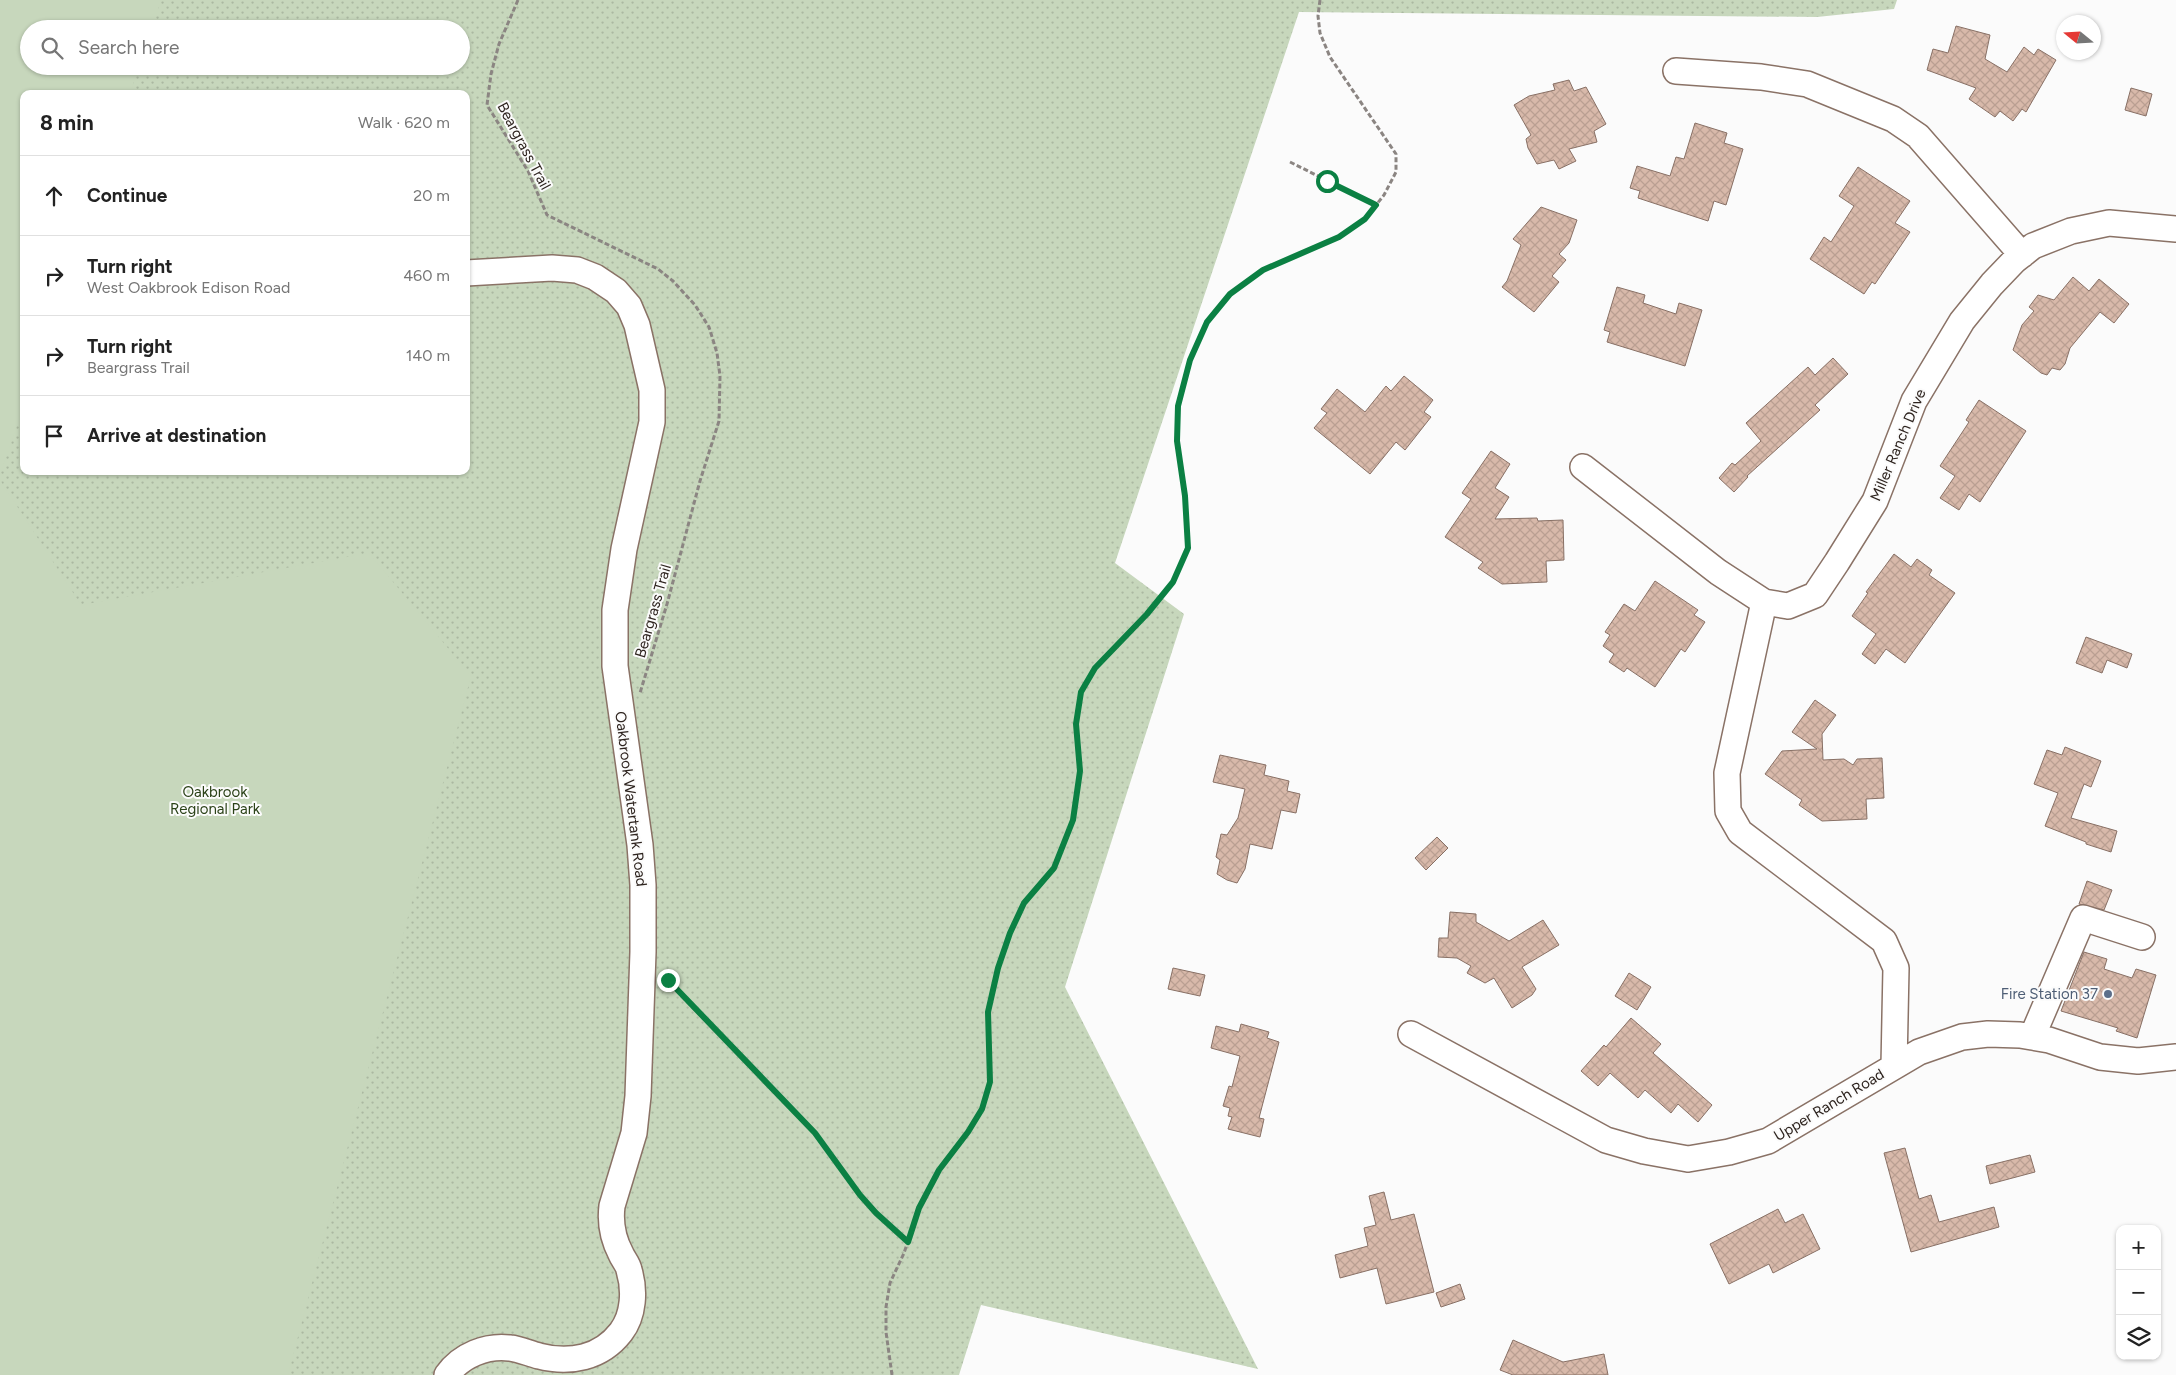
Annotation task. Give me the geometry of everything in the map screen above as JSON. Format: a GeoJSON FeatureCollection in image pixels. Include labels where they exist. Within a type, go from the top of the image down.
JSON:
{"type":"FeatureCollection","features":[{"type":"Feature","properties":{"kind":"street"},"geometry":{"type":"LineString","coordinates":[[1676,71],[1761,77],[1807,84],[1893,119],[1918,136],[2022,255]]}},
{"type":"Feature","properties":{"kind":"street","name":"Miller Ranch Drive"},"geometry":{"type":"LineString","coordinates":[[1583,467],[1718,572],[1764,602],[1788,606],[1815,595],[1875,500],[1914,401],[1962,321],[1992,284],[2034,246],[2071,231],[2101,225],[2128,224],[2176,228]]}},
{"type":"Feature","properties":{"kind":"street","name":"Oakbrook Watertank Road"},"geometry":{"type":"LineString","coordinates":[[447,1375],[463,1359],[477,1352],[495,1347],[512,1348],[554,1360],[576,1360],[598,1352],[613,1342],[628,1319],[633,1288],[629,1269],[620,1252],[610,1218],[634,1133],[638,1096],[644,952],[643,885],[640,845],[614,666],[615,610],[624,549],[652,422],[652,390],[638,325],[629,306],[616,292],[595,277],[577,270],[552,268],[470,273]]}},
{"type":"Feature","properties":{"kind":"street"},"geometry":{"type":"LineString","coordinates":[[1764,602],[1727,773],[1728,811],[1740,832],[1884,941],[1896,968],[1894,1066]]}},
{"type":"Feature","properties":{"kind":"street"},"geometry":{"type":"LineString","coordinates":[[2032,1037],[2083,918],[2142,937]]}},
{"type":"Feature","properties":{"kind":"street","name":"Upper Ranch Road"},"geometry":{"type":"LineString","coordinates":[[1412,1034],[1606,1140],[1644,1151],[1688,1158],[1729,1152],[1768,1141],[1918,1052],[1962,1037],[1988,1034],[2032,1037],[2049,1040],[2100,1057],[2138,1061],[2176,1057]]}},
{"type":"Feature","properties":{"kind":"path","name":"Beargrass Trail"},"geometry":{"type":"LineString","coordinates":[[518,0],[499,44],[491,74],[487,106],[528,171],[547,215],[658,269],[673,281],[695,305],[709,327],[717,354],[720,376],[719,421],[700,482],[646,678],[637,701]]}},
{"type":"Feature","properties":{"kind":"path"},"geometry":{"type":"LineString","coordinates":[[892,1375],[886,1332],[886,1307],[890,1283],[908,1242],[919,1208],[939,1170],[968,1132],[982,1109],[990,1082],[988,1012],[998,968],[1010,933],[1024,903],[1054,868],[1073,820],[1080,771],[1076,724],[1081,692],[1095,668],[1147,614],[1173,582],[1188,548],[1185,496],[1177,441],[1178,406],[1190,360],[1207,322],[1230,294],[1263,270],[1339,237],[1365,219],[1384,195],[1396,172],[1396,154],[1330,57],[1320,34],[1318,16],[1320,0]]}},
{"type":"Feature","properties":{"kind":"path"},"geometry":{"type":"LineString","coordinates":[[1290,162],[1376,205]]}},
{"type":"Feature","properties":{"kind":"path"},"geometry":{"type":"LineString","coordinates":[[660,967],[668,980],[815,1133],[860,1195],[876,1213],[908,1242]]}},
{"type":"Feature","properties":{"kind":"green space"},"geometry":{"type":"Polygon","coordinates":[[[0,0],[1897,0],[1894,9],[1817,17],[1299,12],[1115,563],[1184,614],[1065,987],[1258,1369],[981,1305],[959,1375],[0,1375],[0,0]]]}},
{"type":"Feature","properties":{"kind":"green space"},"geometry":{"type":"Polygon","coordinates":[[[0,0],[161,0],[155,20],[20,20],[20,75],[136,75],[131,90],[20,90],[20,417],[0,475],[0,0]]]}},
{"type":"Feature","properties":{"kind":"green space","name":"Oakbrook Regional Park"},"geometry":{"type":"Polygon","coordinates":[[[0,480],[81,605],[369,553],[471,676],[288,1375],[0,1375],[0,480]]]}},
{"type":"Feature","properties":{"kind":"building"},"geometry":{"type":"Polygon","coordinates":[[[1956,26],[1990,35],[1985,59],[2007,72],[2024,47],[2034,55],[2038,49],[2056,60],[2026,112],[2022,109],[2013,121],[2000,111],[1995,117],[1969,99],[1976,88],[1927,70],[1933,49],[1948,53],[1956,26]]]}},
{"type":"Feature","properties":{"kind":"building"},"geometry":{"type":"Polygon","coordinates":[[[1569,80],[1574,91],[1586,87],[1606,124],[1594,131],[1597,142],[1569,149],[1576,161],[1559,169],[1554,160],[1537,164],[1528,148],[1526,139],[1531,135],[1514,105],[1529,96],[1555,90],[1553,84],[1569,80]]]}},
{"type":"Feature","properties":{"kind":"building"},"geometry":{"type":"Polygon","coordinates":[[[2131,88],[2152,94],[2146,116],[2125,110],[2131,88]]]}},
{"type":"Feature","properties":{"kind":"building"},"geometry":{"type":"Polygon","coordinates":[[[1695,123],[1727,133],[1724,143],[1743,149],[1726,205],[1714,201],[1708,221],[1638,198],[1640,191],[1630,188],[1637,166],[1670,176],[1676,157],[1684,159],[1695,123]]]}},
{"type":"Feature","properties":{"kind":"building"},"geometry":{"type":"Polygon","coordinates":[[[1858,167],[1910,201],[1895,223],[1910,232],[1875,284],[1872,282],[1864,294],[1810,259],[1824,237],[1831,242],[1854,206],[1839,196],[1858,167]]]}},
{"type":"Feature","properties":{"kind":"building"},"geometry":{"type":"Polygon","coordinates":[[[1541,207],[1577,220],[1569,243],[1559,254],[1566,260],[1552,276],[1559,282],[1534,312],[1502,287],[1507,281],[1521,245],[1513,239],[1541,207]]]}},
{"type":"Feature","properties":{"kind":"building"},"geometry":{"type":"Polygon","coordinates":[[[2073,277],[2089,291],[2099,279],[2129,304],[2114,323],[2100,312],[2070,348],[2065,364],[2060,370],[2052,368],[2047,375],[2041,373],[2013,350],[2022,325],[2034,311],[2029,307],[2038,295],[2054,300],[2073,277]]]}},
{"type":"Feature","properties":{"kind":"building"},"geometry":{"type":"Polygon","coordinates":[[[1617,287],[1645,295],[1643,303],[1676,314],[1679,303],[1702,310],[1685,366],[1607,342],[1610,332],[1604,330],[1617,287]]]}},
{"type":"Feature","properties":{"kind":"building"},"geometry":{"type":"Polygon","coordinates":[[[1833,358],[1848,374],[1815,405],[1820,410],[1747,476],[1734,492],[1719,478],[1732,463],[1735,465],[1761,441],[1746,423],[1808,367],[1815,375],[1833,358]]]}},
{"type":"Feature","properties":{"kind":"building"},"geometry":{"type":"Polygon","coordinates":[[[1404,376],[1433,400],[1424,412],[1431,417],[1405,450],[1396,442],[1370,474],[1314,428],[1327,413],[1321,409],[1337,389],[1365,412],[1386,386],[1391,391],[1404,376]]]}},
{"type":"Feature","properties":{"kind":"building"},"geometry":{"type":"Polygon","coordinates":[[[1979,400],[2026,431],[1980,502],[1969,494],[1959,510],[1940,498],[1955,476],[1940,466],[1969,422],[1966,420],[1979,400]]]}},
{"type":"Feature","properties":{"kind":"building"},"geometry":{"type":"Polygon","coordinates":[[[1491,451],[1510,464],[1495,488],[1509,497],[1495,519],[1537,518],[1538,521],[1563,520],[1564,560],[1546,561],[1547,582],[1502,584],[1478,568],[1483,562],[1445,537],[1471,499],[1462,493],[1491,451]]]}},
{"type":"Feature","properties":{"kind":"building"},"geometry":{"type":"Polygon","coordinates":[[[1894,554],[1911,567],[1917,559],[1932,570],[1929,575],[1955,593],[1905,663],[1886,649],[1875,664],[1862,654],[1876,634],[1852,616],[1868,593],[1866,592],[1894,554]]]}},
{"type":"Feature","properties":{"kind":"building"},"geometry":{"type":"Polygon","coordinates":[[[1655,581],[1698,610],[1694,615],[1705,622],[1685,652],[1681,649],[1655,687],[1627,668],[1624,672],[1609,662],[1614,654],[1603,646],[1610,635],[1605,632],[1624,604],[1635,611],[1655,581]]]}},
{"type":"Feature","properties":{"kind":"building"},"geometry":{"type":"Polygon","coordinates":[[[2086,637],[2132,654],[2127,668],[2107,660],[2102,673],[2076,663],[2086,637]]]}},
{"type":"Feature","properties":{"kind":"building"},"geometry":{"type":"Polygon","coordinates":[[[1815,700],[1836,715],[1822,734],[1823,760],[1844,759],[1853,765],[1857,759],[1882,758],[1884,798],[1866,799],[1867,819],[1822,821],[1799,805],[1802,800],[1765,774],[1782,751],[1817,749],[1792,732],[1815,700]]]}},
{"type":"Feature","properties":{"kind":"building"},"geometry":{"type":"Polygon","coordinates":[[[2065,747],[2101,761],[2091,787],[2084,784],[2071,818],[2117,831],[2111,852],[2086,844],[2086,842],[2045,826],[2058,793],[2034,784],[2047,750],[2062,755],[2065,747]]]}},
{"type":"Feature","properties":{"kind":"building"},"geometry":{"type":"Polygon","coordinates":[[[1220,755],[1266,765],[1264,775],[1289,781],[1287,791],[1300,794],[1296,813],[1281,810],[1272,849],[1250,844],[1245,869],[1237,883],[1217,874],[1220,860],[1216,857],[1221,834],[1227,835],[1238,818],[1245,789],[1213,782],[1220,755]]]}},
{"type":"Feature","properties":{"kind":"building"},"geometry":{"type":"Polygon","coordinates":[[[1437,837],[1448,848],[1426,870],[1415,858],[1437,837]]]}},
{"type":"Feature","properties":{"kind":"building"},"geometry":{"type":"Polygon","coordinates":[[[2087,881],[2112,890],[2104,910],[2079,904],[2087,881]]]}},
{"type":"Feature","properties":{"kind":"building"},"geometry":{"type":"Polygon","coordinates":[[[1450,912],[1476,914],[1476,922],[1509,941],[1543,920],[1559,945],[1522,967],[1536,989],[1532,995],[1512,1008],[1494,978],[1485,983],[1467,973],[1471,966],[1457,958],[1438,957],[1439,938],[1448,938],[1450,912]]]}},
{"type":"Feature","properties":{"kind":"building","name":"Fire Station 37"},"geometry":{"type":"Polygon","coordinates":[[[2084,952],[2107,959],[2104,969],[2132,978],[2136,969],[2156,975],[2137,1038],[2116,1031],[2118,1028],[2061,1011],[2084,952]]]}},
{"type":"Feature","properties":{"kind":"building"},"geometry":{"type":"Polygon","coordinates":[[[1173,968],[1205,975],[1200,996],[1168,989],[1173,968]]]}},
{"type":"Feature","properties":{"kind":"building"},"geometry":{"type":"Polygon","coordinates":[[[1629,973],[1651,987],[1637,1010],[1615,996],[1629,973]]]}},
{"type":"Feature","properties":{"kind":"building"},"geometry":{"type":"Polygon","coordinates":[[[1631,1018],[1661,1044],[1653,1053],[1712,1105],[1698,1122],[1678,1104],[1671,1113],[1645,1090],[1638,1098],[1610,1073],[1598,1086],[1581,1071],[1604,1045],[1606,1047],[1631,1018]]]}},
{"type":"Feature","properties":{"kind":"building"},"geometry":{"type":"Polygon","coordinates":[[[1241,1024],[1269,1032],[1267,1038],[1279,1042],[1259,1118],[1264,1119],[1260,1137],[1228,1129],[1232,1117],[1228,1116],[1230,1108],[1223,1106],[1229,1086],[1232,1087],[1240,1056],[1211,1048],[1216,1026],[1239,1032],[1241,1024]]]}},
{"type":"Feature","properties":{"kind":"building"},"geometry":{"type":"Polygon","coordinates":[[[1905,1148],[1919,1199],[1931,1195],[1939,1222],[1994,1207],[1999,1227],[1911,1252],[1884,1153],[1905,1148]]]}},
{"type":"Feature","properties":{"kind":"building"},"geometry":{"type":"Polygon","coordinates":[[[2030,1155],[2035,1172],[1990,1184],[1986,1166],[2030,1155]]]}},
{"type":"Feature","properties":{"kind":"building"},"geometry":{"type":"Polygon","coordinates":[[[1384,1192],[1391,1220],[1414,1214],[1434,1292],[1386,1304],[1377,1268],[1340,1278],[1335,1255],[1368,1246],[1364,1228],[1376,1225],[1369,1196],[1384,1192]]]}},
{"type":"Feature","properties":{"kind":"building"},"geometry":{"type":"Polygon","coordinates":[[[1778,1209],[1785,1223],[1803,1214],[1820,1249],[1773,1273],[1769,1264],[1729,1284],[1710,1244],[1778,1209]]]}},
{"type":"Feature","properties":{"kind":"building"},"geometry":{"type":"Polygon","coordinates":[[[1460,1284],[1465,1299],[1441,1307],[1436,1293],[1460,1284]]]}},
{"type":"Feature","properties":{"kind":"building"},"geometry":{"type":"Polygon","coordinates":[[[1513,1340],[1563,1362],[1604,1354],[1608,1375],[1513,1375],[1500,1370],[1513,1340]]]}},
{"type":"Feature","properties":{"kind":"place","name":"Fire Station 37"},"geometry":{"type":"Point","coordinates":[2108,994]}},
{"type":"Feature","properties":{"kind":"route"},"geometry":{"type":"LineString","coordinates":[[668,980],[815,1133],[860,1195],[876,1213],[908,1242],[919,1208],[939,1170],[968,1132],[982,1109],[990,1082],[988,1012],[998,968],[1010,933],[1024,903],[1054,868],[1073,820],[1080,771],[1076,724],[1081,692],[1095,668],[1147,614],[1173,582],[1188,548],[1185,496],[1177,441],[1178,406],[1190,360],[1207,322],[1230,294],[1263,270],[1339,237],[1365,219],[1376,205],[1327,181]]}}]}
